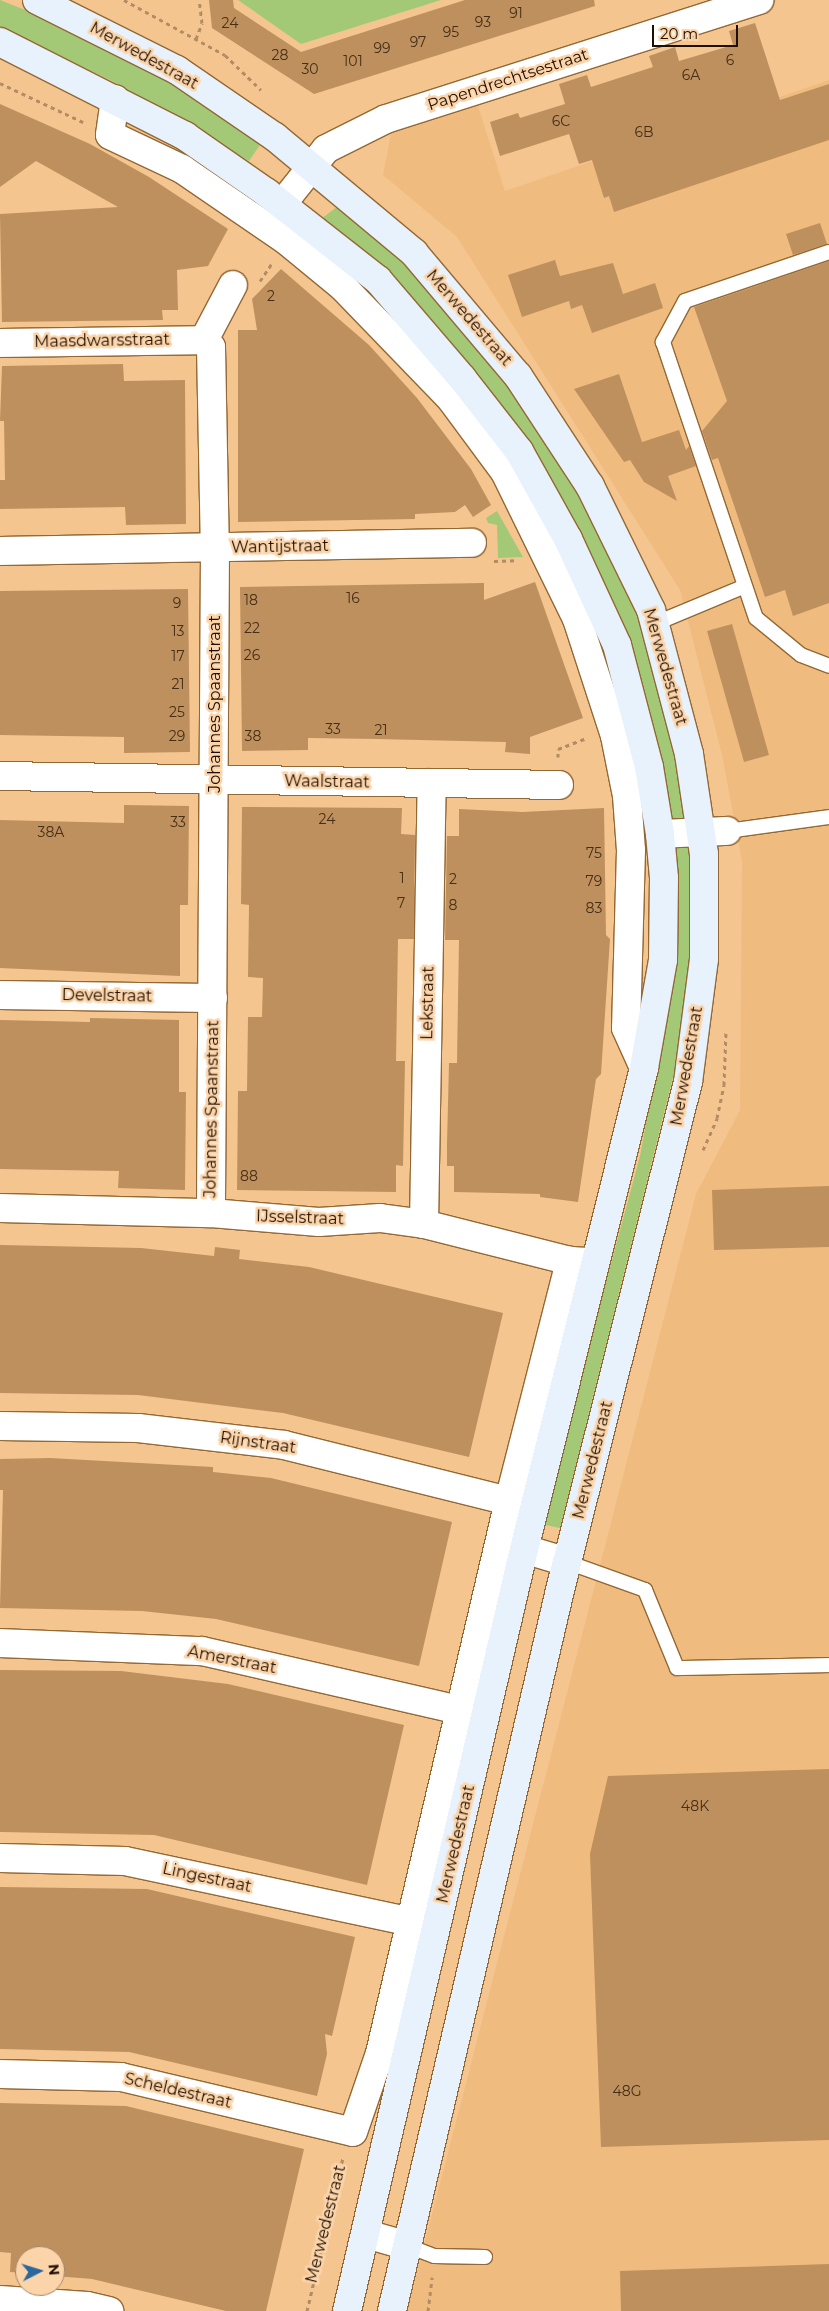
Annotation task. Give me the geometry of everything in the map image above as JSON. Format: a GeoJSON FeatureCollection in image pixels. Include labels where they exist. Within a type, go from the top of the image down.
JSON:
{"type":"FeatureCollection","features":[{"type":"Feature","properties":{"kind":"main road","name":"Merwedestraat"},"geometry":{"type":"LineString","coordinates":[[38,0],[177,70],[275,137],[414,253],[518,376],[590,486],[651,610],[690,754],[714,832],[704,854],[704,959],[688,1082],[567,1562],[392,2311]]}},
{"type":"Feature","properties":{"kind":"main road","name":"Merwedestraat"},"geometry":{"type":"LineString","coordinates":[[0,42],[116,99],[185,136],[282,204],[378,280],[462,378],[519,451],[568,539],[616,645],[649,766],[660,834],[664,878],[663,960],[644,1068],[582,1262],[524,1549],[347,2311]]}},
{"type":"Feature","properties":{"kind":"street","name":"Papendrechtsestraat"},"geometry":{"type":"LineString","coordinates":[[282,204],[326,149],[386,119],[760,0]]}},
{"type":"Feature","properties":{"kind":"street"},"geometry":{"type":"LineString","coordinates":[[116,99],[110,134],[182,168],[287,241],[343,287],[451,400],[506,472],[577,619],[615,736],[627,796],[631,850],[626,1028],[644,1068]]}},
{"type":"Feature","properties":{"kind":"street"},"geometry":{"type":"LineString","coordinates":[[204,340],[233,285]]}},
{"type":"Feature","properties":{"kind":"street","name":"Maasdwarsstraat"},"geometry":{"type":"LineString","coordinates":[[0,343],[204,340]]}},
{"type":"Feature","properties":{"kind":"street","name":"Johannes Spaanstraat"},"geometry":{"type":"LineString","coordinates":[[204,340],[211,347],[215,549],[215,781],[210,1213]]}},
{"type":"Feature","properties":{"kind":"street","name":"Wantijstraat"},"geometry":{"type":"LineString","coordinates":[[0,551],[215,549],[472,543]]}},
{"type":"Feature","properties":{"kind":"street","name":"Waalstraat"},"geometry":{"type":"LineString","coordinates":[[0,776],[215,781],[559,785]]}},
{"type":"Feature","properties":{"kind":"street","name":"Lekstraat"},"geometry":{"type":"LineString","coordinates":[[424,1224],[432,783]]}},
{"type":"Feature","properties":{"kind":"street"},"geometry":{"type":"LineString","coordinates":[[660,834],[714,832]]}},
{"type":"Feature","properties":{"kind":"street","name":"Develstraat"},"geometry":{"type":"LineString","coordinates":[[0,995],[213,998]]}},
{"type":"Feature","properties":{"kind":"street","name":"IJsselstraat"},"geometry":{"type":"LineString","coordinates":[[0,1208],[210,1213],[319,1222],[380,1218],[424,1224],[582,1262]]}},
{"type":"Feature","properties":{"kind":"street","name":"Merwedestraat"},"geometry":{"type":"LineString","coordinates":[[353,2132],[380,2053],[509,1502],[582,1262]]}},
{"type":"Feature","properties":{"kind":"street","name":"Rijnstraat"},"geometry":{"type":"LineString","coordinates":[[0,1426],[138,1428],[284,1445],[509,1502]]}},
{"type":"Feature","properties":{"kind":"street"},"geometry":{"type":"LineString","coordinates":[[524,1549],[567,1562]]}},
{"type":"Feature","properties":{"kind":"street","name":"Amerstraat"},"geometry":{"type":"LineString","coordinates":[[0,1643],[202,1651],[460,1710]]}},
{"type":"Feature","properties":{"kind":"street","name":"Lingestraat"},"geometry":{"type":"LineString","coordinates":[[0,1858],[125,1861],[410,1922]]}},
{"type":"Feature","properties":{"kind":"street"},"geometry":{"type":"LineString","coordinates":[[380,2053],[397,2097]]}},
{"type":"Feature","properties":{"kind":"street","name":"Scheldestraat"},"geometry":{"type":"LineString","coordinates":[[0,2074],[121,2077],[353,2132]]}},
{"type":"Feature","properties":{"kind":"street"},"geometry":{"type":"LineString","coordinates":[[366,2234],[408,2246]]}},
{"type":"Feature","properties":{"kind":"street"},"geometry":{"type":"LineString","coordinates":[[0,2300],[87,2306],[110,2311]]}},
{"type":"Feature","properties":{"kind":"lane"},"geometry":{"type":"LineString","coordinates":[[829,252],[685,301],[663,342],[743,587],[756,618],[801,655],[829,666]]}},
{"type":"Feature","properties":{"kind":"lane"},"geometry":{"type":"LineString","coordinates":[[654,624],[743,587]]}},
{"type":"Feature","properties":{"kind":"lane"},"geometry":{"type":"LineString","coordinates":[[714,832],[829,817]]}},
{"type":"Feature","properties":{"kind":"lane"},"geometry":{"type":"LineString","coordinates":[[567,1562],[646,1590],[677,1668],[829,1665]]}},
{"type":"Feature","properties":{"kind":"lane"},"geometry":{"type":"LineString","coordinates":[[408,2246],[434,2256],[485,2257]]}},
{"type":"Feature","properties":{"kind":"path"},"geometry":{"type":"LineString","coordinates":[[124,0],[225,55],[266,95]]}},
{"type":"Feature","properties":{"kind":"path"},"geometry":{"type":"LineString","coordinates":[[196,39],[202,23],[199,0]]}},
{"type":"Feature","properties":{"kind":"path"},"geometry":{"type":"LineString","coordinates":[[0,84],[110,134]]}},
{"type":"Feature","properties":{"kind":"path"},"geometry":{"type":"LineString","coordinates":[[233,285],[254,291],[287,241]]}},
{"type":"Feature","properties":{"kind":"path"},"geometry":{"type":"LineString","coordinates":[[472,543],[480,561],[549,559]]}},
{"type":"Feature","properties":{"kind":"path"},"geometry":{"type":"LineString","coordinates":[[559,785],[558,749],[583,737],[592,739],[615,736]]}},
{"type":"Feature","properties":{"kind":"path","name":"Merwedestraat"},"geometry":{"type":"LineString","coordinates":[[699,1158],[718,1118],[724,1085],[726,1027]]}},
{"type":"Feature","properties":{"kind":"path","name":"Merwedestraat"},"geometry":{"type":"LineString","coordinates":[[307,2311],[338,2171],[353,2132]]}},
{"type":"Feature","properties":{"kind":"path"},"geometry":{"type":"LineString","coordinates":[[428,2311],[434,2256]]}},
{"type":"Feature","properties":{"kind":"shaded area"},"geometry":{"type":"Polygon","coordinates":[[[829,80],[829,2311],[407,2311],[696,1194],[740,1110],[742,861],[722,755],[680,590],[457,237],[383,175],[391,133],[478,106],[505,191],[829,80]]]}},
{"type":"Feature","properties":{"kind":"green space"},"geometry":{"type":"Polygon","coordinates":[[[0,0],[58,23],[162,77],[262,142],[249,161],[110,80],[0,28],[0,0]]]}},
{"type":"Feature","properties":{"kind":"green space"},"geometry":{"type":"Polygon","coordinates":[[[238,0],[441,0],[301,44],[238,0]]]}},
{"type":"Feature","properties":{"kind":"green space"},"geometry":{"type":"Polygon","coordinates":[[[337,207],[379,240],[421,281],[482,349],[572,473],[647,628],[691,794],[691,986],[674,1073],[560,1528],[541,1524],[640,1156],[668,1004],[667,805],[648,706],[614,612],[571,518],[314,224],[337,207]]]}},
{"type":"Feature","properties":{"kind":"green space"},"geometry":{"type":"Polygon","coordinates":[[[497,511],[523,557],[498,558],[497,525],[488,523],[486,518],[497,511]]]}},
{"type":"Feature","properties":{"kind":"building"},"geometry":{"type":"Polygon","coordinates":[[[209,0],[233,0],[234,8],[301,52],[465,0],[594,0],[595,6],[314,94],[212,28],[209,0]]]}},
{"type":"Feature","properties":{"kind":"building"},"geometry":{"type":"Polygon","coordinates":[[[755,23],[780,100],[829,84],[829,140],[614,212],[609,196],[604,198],[592,160],[579,164],[569,134],[500,156],[490,122],[518,113],[520,118],[565,104],[559,84],[587,75],[591,87],[653,67],[649,56],[675,47],[679,61],[733,45],[729,31],[755,23]]]}},
{"type":"Feature","properties":{"kind":"building"},"geometry":{"type":"Polygon","coordinates":[[[0,104],[90,144],[149,177],[228,229],[208,266],[177,270],[178,310],[162,310],[163,320],[2,322],[0,214],[118,207],[36,161],[0,187],[0,104]]]}},
{"type":"Feature","properties":{"kind":"building"},"geometry":{"type":"Polygon","coordinates":[[[820,223],[827,244],[793,255],[786,234],[820,223]]]}},
{"type":"Feature","properties":{"kind":"building"},"geometry":{"type":"Polygon","coordinates":[[[555,260],[560,276],[613,263],[623,294],[655,283],[663,308],[592,333],[582,305],[571,309],[569,301],[522,317],[508,275],[555,260]]]}},
{"type":"Feature","properties":{"kind":"building"},"geometry":{"type":"Polygon","coordinates":[[[829,261],[829,603],[793,616],[785,590],[765,597],[718,458],[712,460],[702,431],[727,401],[694,307],[829,261]]]}},
{"type":"Feature","properties":{"kind":"building"},"geometry":{"type":"Polygon","coordinates":[[[281,269],[369,345],[417,398],[471,469],[491,505],[473,517],[465,505],[455,512],[415,514],[415,519],[238,522],[238,330],[257,330],[252,299],[281,269]]]}},
{"type":"Feature","properties":{"kind":"building"},"geometry":{"type":"Polygon","coordinates":[[[123,364],[124,381],[185,380],[186,524],[126,525],[125,507],[0,509],[0,480],[5,480],[4,421],[0,421],[2,366],[123,364]]]}},
{"type":"Feature","properties":{"kind":"building"},"geometry":{"type":"Polygon","coordinates":[[[619,374],[642,442],[679,430],[686,450],[689,446],[696,466],[668,476],[677,501],[644,482],[630,460],[624,462],[574,389],[619,374]]]}},
{"type":"Feature","properties":{"kind":"building"},"geometry":{"type":"Polygon","coordinates":[[[535,582],[583,718],[530,737],[530,754],[505,752],[506,742],[308,738],[308,750],[242,751],[240,587],[484,583],[484,600],[535,582]]]}},
{"type":"Feature","properties":{"kind":"building"},"geometry":{"type":"Polygon","coordinates":[[[188,589],[190,752],[124,753],[124,737],[0,735],[0,591],[188,589]]]}},
{"type":"Feature","properties":{"kind":"building"},"geometry":{"type":"Polygon","coordinates":[[[732,624],[769,755],[744,762],[707,631],[732,624]]]}},
{"type":"Feature","properties":{"kind":"building"},"geometry":{"type":"Polygon","coordinates":[[[124,805],[189,806],[188,905],[180,905],[180,976],[0,968],[0,820],[124,823],[124,805]]]}},
{"type":"Feature","properties":{"kind":"building"},"geometry":{"type":"Polygon","coordinates":[[[242,807],[402,808],[401,834],[415,835],[414,939],[398,939],[396,1061],[405,1061],[403,1166],[396,1165],[396,1192],[237,1190],[238,1091],[247,1091],[248,1017],[262,1017],[263,978],[248,977],[249,905],[241,904],[242,807]]]}},
{"type":"Feature","properties":{"kind":"building"},"geometry":{"type":"Polygon","coordinates":[[[604,808],[606,935],[610,939],[601,1074],[596,1079],[578,1202],[540,1197],[540,1194],[454,1192],[454,1166],[447,1166],[447,1144],[449,1063],[457,1063],[459,940],[445,940],[447,836],[459,836],[459,809],[522,812],[604,808]]]}},
{"type":"Feature","properties":{"kind":"building"},"geometry":{"type":"Polygon","coordinates":[[[90,1018],[179,1020],[179,1092],[186,1092],[185,1190],[118,1188],[119,1171],[0,1169],[0,1020],[90,1022],[90,1018]]]}},
{"type":"Feature","properties":{"kind":"building"},"geometry":{"type":"Polygon","coordinates":[[[829,1186],[829,1247],[714,1250],[712,1190],[829,1186]]]}},
{"type":"Feature","properties":{"kind":"building"},"geometry":{"type":"Polygon","coordinates":[[[0,1245],[141,1248],[214,1256],[215,1247],[240,1250],[239,1259],[309,1267],[503,1313],[469,1457],[283,1413],[138,1395],[0,1393],[0,1245]]]}},
{"type":"Feature","properties":{"kind":"building"},"geometry":{"type":"Polygon","coordinates":[[[50,1458],[213,1467],[213,1472],[271,1478],[452,1522],[419,1666],[216,1619],[142,1611],[0,1608],[3,1490],[0,1490],[0,1459],[50,1458]]]}},
{"type":"Feature","properties":{"kind":"building"},"geometry":{"type":"Polygon","coordinates":[[[0,1670],[121,1671],[228,1684],[404,1725],[367,1885],[154,1835],[0,1832],[0,1670]]]}},
{"type":"Feature","properties":{"kind":"building"},"geometry":{"type":"Polygon","coordinates":[[[829,1769],[829,2140],[601,2147],[590,1854],[608,1776],[829,1769]]]}},
{"type":"Feature","properties":{"kind":"building"},"geometry":{"type":"Polygon","coordinates":[[[0,1887],[147,1889],[355,1937],[332,2036],[325,2034],[327,2054],[317,2096],[129,2052],[0,2049],[0,1887]]]}},
{"type":"Feature","properties":{"kind":"building"},"geometry":{"type":"Polygon","coordinates":[[[0,2103],[126,2106],[304,2149],[266,2311],[226,2311],[92,2279],[65,2277],[65,2246],[15,2246],[15,2272],[10,2272],[11,2253],[0,2252],[0,2103]]]}},
{"type":"Feature","properties":{"kind":"building"},"geometry":{"type":"Polygon","coordinates":[[[829,2264],[829,2311],[621,2311],[620,2271],[829,2264]]]}}]}
